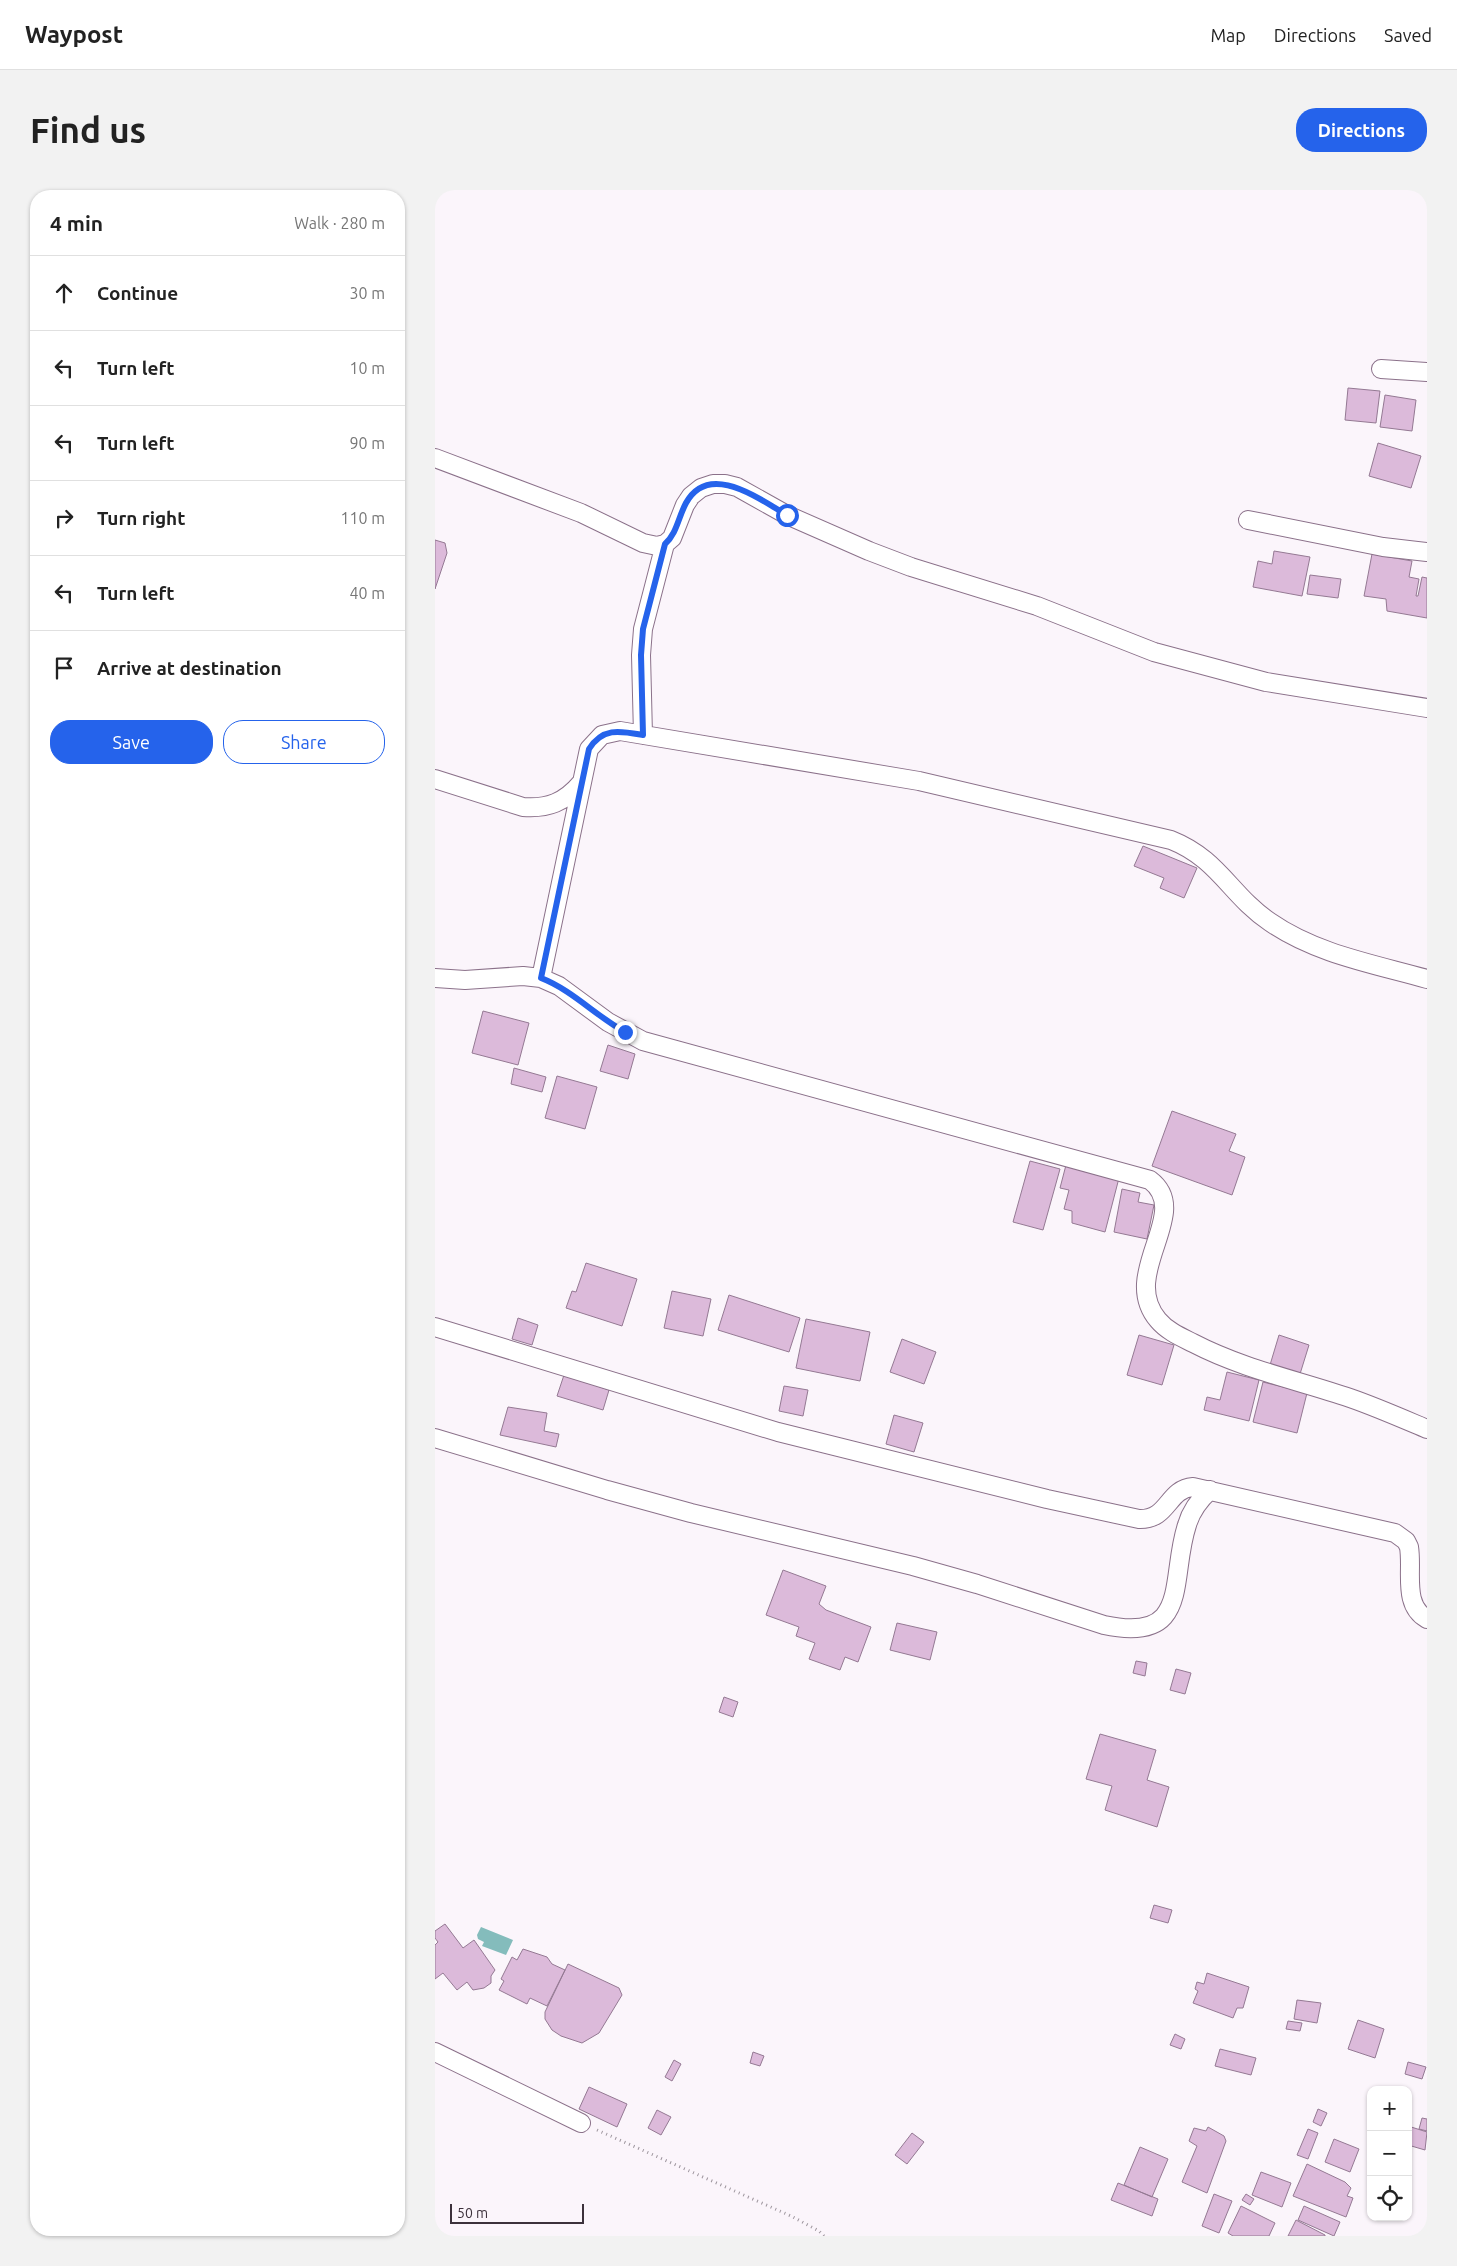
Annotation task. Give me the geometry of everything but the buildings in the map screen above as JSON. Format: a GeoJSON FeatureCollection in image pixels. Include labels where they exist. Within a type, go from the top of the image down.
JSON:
{"type":"FeatureCollection","features":[{"type":"Feature","properties":{"kind":"street"},"geometry":{"type":"LineString","coordinates":[[1381,369],[1427,372]]}},
{"type":"Feature","properties":{"kind":"street"},"geometry":{"type":"LineString","coordinates":[[435,458],[588,516],[643,543],[657,546],[665,544],[672,538],[685,504],[701,488],[713,484],[737,487],[787,515],[869,551],[911,567],[1037,606],[1153,652],[1266,682],[1427,708]]}},
{"type":"Feature","properties":{"kind":"street"},"geometry":{"type":"LineString","coordinates":[[1248,520],[1383,547],[1427,552]]}},
{"type":"Feature","properties":{"kind":"street"},"geometry":{"type":"LineString","coordinates":[[643,735],[641,655],[643,629],[665,544]]}},
{"type":"Feature","properties":{"kind":"street"},"geometry":{"type":"LineString","coordinates":[[541,978],[589,749],[601,734],[620,731],[919,781],[1171,840],[1200,854],[1212,864],[1251,908],[1286,933],[1325,950],[1427,979]]}},
{"type":"Feature","properties":{"kind":"street"},"geometry":{"type":"LineString","coordinates":[[435,779],[523,807],[536,808],[562,801],[573,793],[581,782]]}},
{"type":"Feature","properties":{"kind":"street"},"geometry":{"type":"LineString","coordinates":[[435,978],[465,980],[523,976],[541,978],[559,986],[607,1022],[643,1041],[1150,1180],[1161,1191],[1165,1206],[1145,1286],[1151,1310],[1168,1329],[1230,1360],[1350,1398],[1427,1429]]}},
{"type":"Feature","properties":{"kind":"street"},"geometry":{"type":"LineString","coordinates":[[435,1327],[778,1432],[1047,1499],[1139,1519],[1153,1518],[1159,1515],[1182,1489],[1193,1487],[1401,1536],[1409,1547],[1413,1604],[1418,1612],[1427,1619]]}},
{"type":"Feature","properties":{"kind":"street"},"geometry":{"type":"LineString","coordinates":[[435,1438],[607,1490],[691,1513],[959,1578],[1120,1629],[1137,1629],[1150,1626],[1162,1619],[1170,1608],[1175,1595],[1187,1524],[1195,1507],[1210,1490]]}},
{"type":"Feature","properties":{"kind":"street"},"geometry":{"type":"LineString","coordinates":[[435,2052],[581,2123]]}},
{"type":"Feature","properties":{"kind":"path"},"geometry":{"type":"LineString","coordinates":[[581,2123],[791,2216],[824,2236]]}},
{"type":"Feature","properties":{"kind":"water"},"geometry":{"type":"Polygon","coordinates":[[[481,1927],[513,1940],[506,1955],[482,1946],[484,1942],[478,1939],[477,1935],[481,1927]]]}},
{"type":"Feature","properties":{"kind":"route"},"geometry":{"type":"LineString","coordinates":[[625,1032],[591,1011],[559,986],[541,978],[589,749],[601,734],[611,731],[643,735],[641,655],[643,629],[648,604],[665,544],[672,538],[685,504],[691,496],[701,488],[713,484],[725,484],[737,487],[787,515]]}}]}
